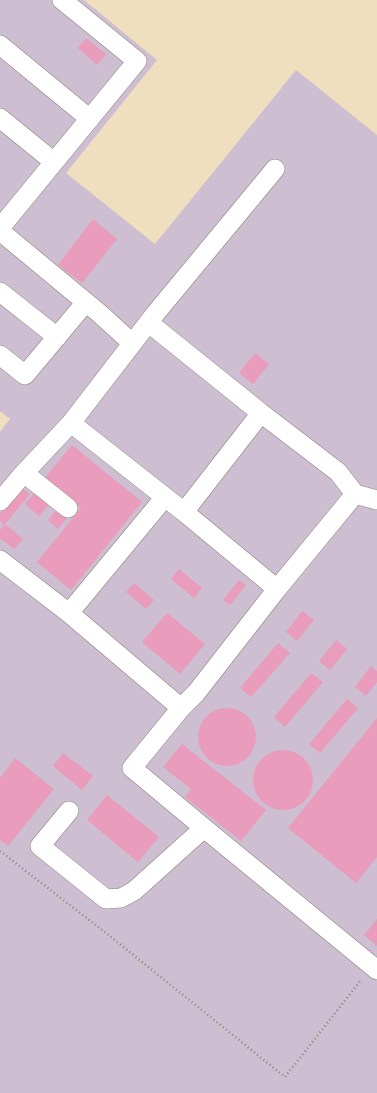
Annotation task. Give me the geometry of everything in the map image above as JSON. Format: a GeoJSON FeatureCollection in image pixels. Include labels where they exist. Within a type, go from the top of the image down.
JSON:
{"type":"FeatureCollection","features":[{"type":"Feature","properties":{"kind":"lane"},"geometry":{"type":"LineString","coordinates":[[62,0],[137,61],[0,230],[86,302],[132,343]]}},
{"type":"Feature","properties":{"kind":"lane"},"geometry":{"type":"LineString","coordinates":[[0,45],[90,118]]}},
{"type":"Feature","properties":{"kind":"lane"},"geometry":{"type":"LineString","coordinates":[[0,118],[54,162]]}},
{"type":"Feature","properties":{"kind":"lane"},"geometry":{"type":"LineString","coordinates":[[0,501],[71,423],[132,343],[275,169]]}},
{"type":"Feature","properties":{"kind":"lane"},"geometry":{"type":"LineString","coordinates":[[0,292],[56,337]]}},
{"type":"Feature","properties":{"kind":"lane"},"geometry":{"type":"LineString","coordinates":[[0,355],[24,375],[86,302]]}},
{"type":"Feature","properties":{"kind":"lane"},"geometry":{"type":"LineString","coordinates":[[149,323],[261,413],[338,472],[355,494],[377,500]]}},
{"type":"Feature","properties":{"kind":"lane"},"geometry":{"type":"LineString","coordinates":[[184,512],[261,413]]}},
{"type":"Feature","properties":{"kind":"lane"},"geometry":{"type":"LineString","coordinates":[[71,423],[166,497],[277,589]]}},
{"type":"Feature","properties":{"kind":"lane"},"geometry":{"type":"LineString","coordinates":[[24,473],[68,508]]}},
{"type":"Feature","properties":{"kind":"lane"},"geometry":{"type":"LineString","coordinates":[[355,494],[277,589],[196,693],[181,708],[132,768],[374,968]]}},
{"type":"Feature","properties":{"kind":"lane"},"geometry":{"type":"LineString","coordinates":[[69,613],[166,497]]}},
{"type":"Feature","properties":{"kind":"lane"},"geometry":{"type":"LineString","coordinates":[[0,560],[69,613],[181,708]]}},
{"type":"Feature","properties":{"kind":"lane"},"geometry":{"type":"LineString","coordinates":[[69,811],[40,846],[106,899],[121,898],[134,891],[204,828]]}},
{"type":"Feature","properties":{"kind":"path"},"geometry":{"type":"LineString","coordinates":[[0,851],[106,933],[286,1077],[374,968]]}},
{"type":"Feature","properties":{"kind":"shaded area"},"geometry":{"type":"Polygon","coordinates":[[[0,0],[84,0],[157,60],[66,173],[155,244],[296,70],[377,135],[377,1093],[0,1093],[0,432],[10,419],[0,411],[0,0]]]}},
{"type":"Feature","properties":{"kind":"building"},"geometry":{"type":"Polygon","coordinates":[[[86,38],[106,54],[97,65],[78,48],[86,38]]]}},
{"type":"Feature","properties":{"kind":"building"},"geometry":{"type":"Polygon","coordinates":[[[93,219],[117,239],[82,283],[58,265],[93,219]]]}},
{"type":"Feature","properties":{"kind":"building"},"geometry":{"type":"Polygon","coordinates":[[[255,353],[269,364],[253,384],[239,373],[255,353]]]}},
{"type":"Feature","properties":{"kind":"building"},"geometry":{"type":"Polygon","coordinates":[[[72,445],[142,502],[71,590],[37,562],[81,508],[44,479],[72,445]]]}},
{"type":"Feature","properties":{"kind":"building"},"geometry":{"type":"Polygon","coordinates":[[[21,487],[30,494],[5,524],[23,539],[14,549],[0,538],[0,530],[4,525],[0,521],[0,513],[21,487]]]}},
{"type":"Feature","properties":{"kind":"building"},"geometry":{"type":"Polygon","coordinates":[[[36,491],[50,503],[39,516],[25,504],[36,491]]]}},
{"type":"Feature","properties":{"kind":"building"},"geometry":{"type":"Polygon","coordinates":[[[57,509],[67,518],[58,529],[48,520],[57,509]]]}},
{"type":"Feature","properties":{"kind":"building"},"geometry":{"type":"Polygon","coordinates":[[[179,569],[202,588],[194,598],[171,579],[179,569]]]}},
{"type":"Feature","properties":{"kind":"building"},"geometry":{"type":"Polygon","coordinates":[[[239,580],[246,585],[230,605],[223,600],[239,580]]]}},
{"type":"Feature","properties":{"kind":"building"},"geometry":{"type":"Polygon","coordinates":[[[134,583],[154,600],[146,609],[126,592],[134,583]]]}},
{"type":"Feature","properties":{"kind":"building"},"geometry":{"type":"Polygon","coordinates":[[[302,611],[314,620],[297,641],[286,632],[302,611]]]}},
{"type":"Feature","properties":{"kind":"building"},"geometry":{"type":"Polygon","coordinates":[[[167,613],[205,644],[180,674],[142,642],[167,613]]]}},
{"type":"Feature","properties":{"kind":"building"},"geometry":{"type":"Polygon","coordinates":[[[336,640],[347,649],[330,670],[319,661],[336,640]]]}},
{"type":"Feature","properties":{"kind":"building"},"geometry":{"type":"Polygon","coordinates":[[[278,643],[290,653],[251,697],[240,688],[278,643]]]}},
{"type":"Feature","properties":{"kind":"building"},"geometry":{"type":"Polygon","coordinates":[[[371,666],[377,671],[377,682],[366,696],[355,687],[371,666]]]}},
{"type":"Feature","properties":{"kind":"building"},"geometry":{"type":"Polygon","coordinates":[[[311,673],[323,682],[285,727],[274,717],[311,673]]]}},
{"type":"Feature","properties":{"kind":"building"},"geometry":{"type":"Polygon","coordinates":[[[347,699],[358,708],[320,753],[309,744],[347,699]]]}},
{"type":"Feature","properties":{"kind":"building"},"geometry":{"type":"Polygon","coordinates":[[[221,708],[233,708],[243,712],[252,721],[256,731],[256,743],[248,758],[233,766],[221,766],[211,762],[202,753],[198,743],[198,731],[202,721],[211,712],[221,708]]]}},
{"type":"Feature","properties":{"kind":"building"},"geometry":{"type":"Polygon","coordinates":[[[377,718],[377,857],[356,883],[288,828],[377,718]]]}},
{"type":"Feature","properties":{"kind":"building"},"geometry":{"type":"Polygon","coordinates":[[[182,744],[266,810],[241,841],[185,797],[191,789],[163,767],[182,744]]]}},
{"type":"Feature","properties":{"kind":"building"},"geometry":{"type":"Polygon","coordinates":[[[283,750],[299,755],[304,759],[308,764],[313,780],[308,796],[304,801],[299,805],[283,810],[267,805],[262,801],[258,796],[253,780],[258,764],[262,759],[267,755],[283,750]]]}},
{"type":"Feature","properties":{"kind":"building"},"geometry":{"type":"Polygon","coordinates":[[[63,753],[93,776],[82,790],[53,766],[63,753]]]}},
{"type":"Feature","properties":{"kind":"building"},"geometry":{"type":"Polygon","coordinates":[[[15,758],[54,789],[8,846],[0,840],[0,778],[15,758]]]}},
{"type":"Feature","properties":{"kind":"building"},"geometry":{"type":"Polygon","coordinates":[[[107,795],[159,837],[138,862],[87,820],[107,795]]]}},
{"type":"Feature","properties":{"kind":"building"},"geometry":{"type":"Polygon","coordinates":[[[377,919],[377,946],[364,935],[377,919]]]}}]}
